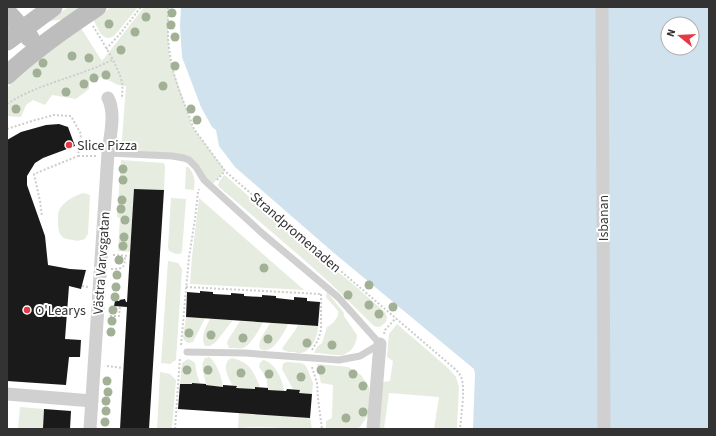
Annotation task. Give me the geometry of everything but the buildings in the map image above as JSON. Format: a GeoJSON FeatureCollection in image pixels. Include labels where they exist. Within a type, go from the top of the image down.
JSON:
{"type":"FeatureCollection","features":[{"type":"Feature","properties":{"kind":"main road"},"geometry":{"type":"LineString","coordinates":[[7,41],[22,29],[40,10],[55,35]]}},
{"type":"Feature","properties":{"kind":"main road"},"geometry":{"type":"LineString","coordinates":[[7,12],[38,48]]}},
{"type":"Feature","properties":{"kind":"main road"},"geometry":{"type":"LineString","coordinates":[[7,75],[55,35],[93,14]]}},
{"type":"Feature","properties":{"kind":"street","name":"Isbanan"},"geometry":{"type":"LineString","coordinates":[[602,7],[604,429]]}},
{"type":"Feature","properties":{"kind":"street","name":"Västra Varvsgatan"},"geometry":{"type":"LineString","coordinates":[[90,429],[102,154],[112,109],[108,98]]}},
{"type":"Feature","properties":{"kind":"street"},"geometry":{"type":"LineString","coordinates":[[373,429],[380,344]]}},
{"type":"Feature","properties":{"kind":"street"},"geometry":{"type":"LineString","coordinates":[[7,394],[92,401]]}},
{"type":"Feature","properties":{"kind":"lane"},"geometry":{"type":"LineString","coordinates":[[102,154],[172,156],[190,160],[204,180],[211,187],[263,234],[338,297],[380,344],[360,356],[339,360],[245,353],[187,352]]}},
{"type":"Feature","properties":{"kind":"path"},"geometry":{"type":"LineString","coordinates":[[106,49],[141,7]]}},
{"type":"Feature","properties":{"kind":"path","name":"Strandpromenaden"},"geometry":{"type":"LineString","coordinates":[[168,7],[168,34],[173,71],[194,129],[225,171],[460,374],[463,388],[460,429]]}},
{"type":"Feature","properties":{"kind":"path"},"geometry":{"type":"LineString","coordinates":[[93,14],[106,49],[122,81],[123,89],[121,102]]}},
{"type":"Feature","properties":{"kind":"path"},"geometry":{"type":"LineString","coordinates":[[7,104],[28,93],[99,67],[112,60]]}},
{"type":"Feature","properties":{"kind":"path"},"geometry":{"type":"LineString","coordinates":[[7,129],[54,115],[71,116],[81,134],[78,156]]}},
{"type":"Feature","properties":{"kind":"path"},"geometry":{"type":"LineString","coordinates":[[42,216],[34,174],[78,156],[102,154]]}},
{"type":"Feature","properties":{"kind":"path"},"geometry":{"type":"LineString","coordinates":[[211,187],[225,171]]}},
{"type":"Feature","properties":{"kind":"path"},"geometry":{"type":"LineString","coordinates":[[175,429],[180,351],[189,258],[198,192],[204,180]]}},
{"type":"Feature","properties":{"kind":"path"},"geometry":{"type":"LineString","coordinates":[[110,255],[130,256]]}},
{"type":"Feature","properties":{"kind":"path"},"geometry":{"type":"LineString","coordinates":[[109,269],[120,269],[124,267],[125,256]]}},
{"type":"Feature","properties":{"kind":"path"},"geometry":{"type":"LineString","coordinates":[[82,286],[88,287]]}},
{"type":"Feature","properties":{"kind":"path"},"geometry":{"type":"LineString","coordinates":[[186,287],[321,294]]}},
{"type":"Feature","properties":{"kind":"path"},"geometry":{"type":"LineString","coordinates":[[106,316],[119,316],[120,306]]}},
{"type":"Feature","properties":{"kind":"path"},"geometry":{"type":"LineString","coordinates":[[380,344],[385,330],[396,318]]}},
{"type":"Feature","properties":{"kind":"path"},"geometry":{"type":"LineString","coordinates":[[103,366],[123,368]]}},
{"type":"Feature","properties":{"kind":"shaded area"},"geometry":{"type":"Polygon","coordinates":[[[69,7],[85,7],[66,19],[50,21],[49,19],[69,7]]]}},
{"type":"Feature","properties":{"kind":"shaded area"},"geometry":{"type":"Polygon","coordinates":[[[111,7],[138,7],[115,35],[111,38],[107,38],[101,34],[93,19],[111,7]]]}},
{"type":"Feature","properties":{"kind":"shaded area"},"geometry":{"type":"Polygon","coordinates":[[[144,7],[169,7],[169,53],[182,96],[193,128],[225,170],[211,186],[189,159],[121,153],[126,86],[118,85],[102,77],[89,81],[89,89],[76,99],[52,95],[45,105],[33,100],[26,105],[21,117],[7,116],[7,88],[19,75],[79,25],[102,61],[144,7]]]}},
{"type":"Feature","properties":{"kind":"shaded area"},"geometry":{"type":"Polygon","coordinates":[[[121,160],[164,163],[165,167],[164,190],[134,189],[130,252],[118,251],[120,218],[117,217],[121,160]]]}},
{"type":"Feature","properties":{"kind":"shaded area"},"geometry":{"type":"Polygon","coordinates":[[[186,167],[188,167],[193,175],[194,190],[185,189],[186,167]]]}},
{"type":"Feature","properties":{"kind":"shaded area"},"geometry":{"type":"Polygon","coordinates":[[[224,175],[290,233],[385,312],[387,317],[386,322],[379,327],[374,326],[329,282],[218,186],[224,175]]]}},
{"type":"Feature","properties":{"kind":"shaded area"},"geometry":{"type":"Polygon","coordinates":[[[83,193],[90,195],[88,234],[85,239],[76,241],[66,239],[61,236],[59,231],[59,211],[67,201],[83,193]]]}},
{"type":"Feature","properties":{"kind":"shaded area"},"geometry":{"type":"Polygon","coordinates":[[[171,198],[186,199],[182,252],[180,254],[169,251],[168,247],[171,198]]]}},
{"type":"Feature","properties":{"kind":"shaded area"},"geometry":{"type":"Polygon","coordinates":[[[199,198],[304,290],[190,284],[199,198]]]}},
{"type":"Feature","properties":{"kind":"shaded area"},"geometry":{"type":"Polygon","coordinates":[[[168,261],[178,263],[182,269],[176,360],[170,364],[161,363],[168,261]]]}},
{"type":"Feature","properties":{"kind":"shaded area"},"geometry":{"type":"Polygon","coordinates":[[[327,292],[344,313],[344,316],[357,335],[353,347],[349,352],[343,355],[314,353],[317,347],[322,343],[327,327],[333,323],[338,316],[338,311],[326,297],[327,292]]]}},
{"type":"Feature","properties":{"kind":"shaded area"},"geometry":{"type":"Polygon","coordinates":[[[186,317],[205,318],[193,342],[189,343],[183,338],[186,317]]]}},
{"type":"Feature","properties":{"kind":"shaded area"},"geometry":{"type":"Polygon","coordinates":[[[210,319],[233,320],[216,342],[210,346],[205,346],[203,336],[210,319]]]}},
{"type":"Feature","properties":{"kind":"shaded area"},"geometry":{"type":"Polygon","coordinates":[[[240,321],[263,322],[249,344],[243,348],[229,348],[227,343],[228,340],[240,321]]]}},
{"type":"Feature","properties":{"kind":"shaded area"},"geometry":{"type":"Polygon","coordinates":[[[270,323],[288,324],[276,343],[270,349],[263,350],[260,349],[259,346],[262,336],[270,323]]]}},
{"type":"Feature","properties":{"kind":"shaded area"},"geometry":{"type":"Polygon","coordinates":[[[397,324],[448,368],[456,377],[459,387],[457,429],[434,429],[439,397],[389,393],[384,429],[377,429],[383,382],[390,381],[393,361],[387,357],[389,334],[397,324]]]}},
{"type":"Feature","properties":{"kind":"shaded area"},"geometry":{"type":"Polygon","coordinates":[[[298,325],[318,326],[314,342],[305,352],[301,353],[288,352],[282,349],[294,331],[298,325]]]}},
{"type":"Feature","properties":{"kind":"shaded area"},"geometry":{"type":"Polygon","coordinates":[[[209,357],[212,359],[218,370],[223,387],[206,385],[202,365],[205,358],[209,357]]]}},
{"type":"Feature","properties":{"kind":"shaded area"},"geometry":{"type":"Polygon","coordinates":[[[232,358],[243,362],[250,368],[260,387],[255,387],[255,389],[236,388],[236,386],[232,385],[226,366],[228,360],[232,358]]]}},
{"type":"Feature","properties":{"kind":"shaded area"},"geometry":{"type":"Polygon","coordinates":[[[188,359],[195,363],[200,383],[180,384],[182,363],[188,359]]]}},
{"type":"Feature","properties":{"kind":"shaded area"},"geometry":{"type":"Polygon","coordinates":[[[263,360],[271,364],[278,372],[284,391],[268,390],[266,377],[259,367],[263,360]]]}},
{"type":"Feature","properties":{"kind":"shaded area"},"geometry":{"type":"Polygon","coordinates":[[[286,362],[301,363],[305,365],[313,383],[312,394],[299,393],[299,390],[293,389],[282,369],[283,364],[286,362]]]}},
{"type":"Feature","properties":{"kind":"shaded area"},"geometry":{"type":"Polygon","coordinates":[[[317,364],[348,367],[361,375],[369,387],[370,401],[368,415],[360,427],[353,429],[326,429],[326,421],[332,418],[333,385],[321,383],[317,364]]]}},
{"type":"Feature","properties":{"kind":"shaded area"},"geometry":{"type":"Polygon","coordinates":[[[160,372],[170,374],[176,380],[172,428],[169,429],[157,429],[160,372]]]}},
{"type":"Feature","properties":{"kind":"shaded area"},"geometry":{"type":"Polygon","coordinates":[[[20,407],[44,409],[43,428],[53,429],[18,429],[20,407]]]}},
{"type":"Feature","properties":{"kind":"shaded area"},"geometry":{"type":"Polygon","coordinates":[[[239,413],[310,418],[312,429],[256,427],[238,428],[239,413]]]}},
{"type":"Feature","properties":{"kind":"water"},"geometry":{"type":"Polygon","coordinates":[[[181,7],[709,7],[709,429],[473,429],[474,369],[334,253],[235,167],[219,146],[216,130],[212,127],[201,107],[182,57],[180,26],[181,7]]]}},
{"type":"Feature","properties":{"kind":"place","name":"Slice Pizza"},"geometry":{"type":"Point","coordinates":[69,145]}},
{"type":"Feature","properties":{"kind":"place","name":"O'Learys"},"geometry":{"type":"Point","coordinates":[27,310]}}]}
